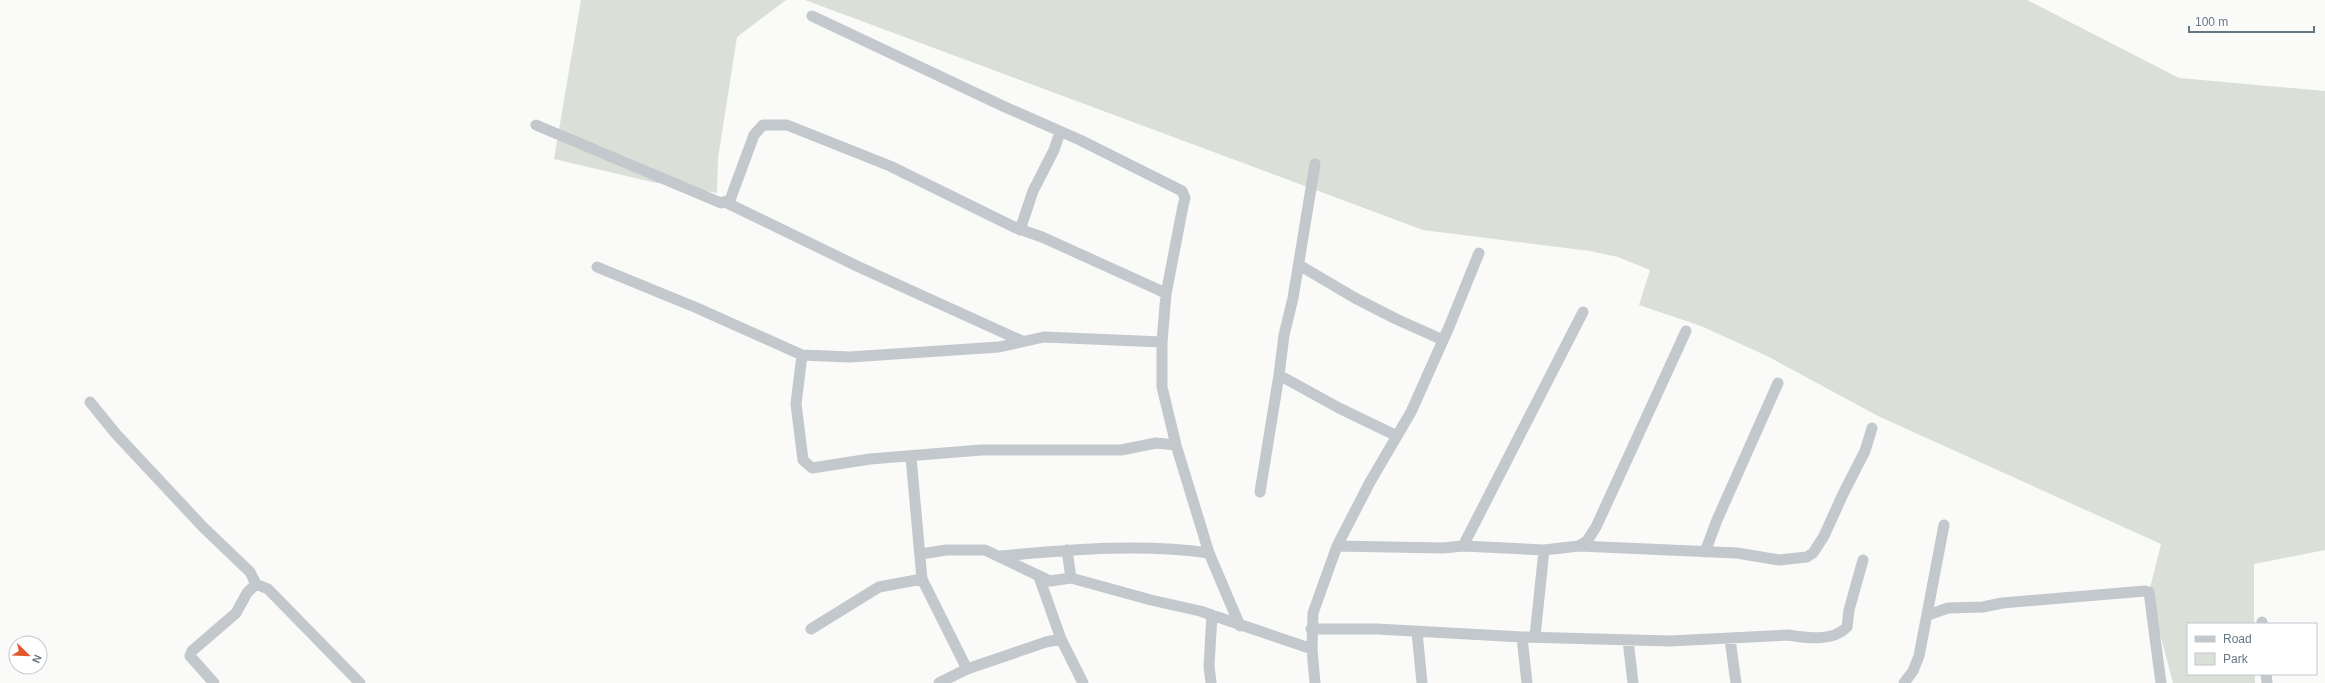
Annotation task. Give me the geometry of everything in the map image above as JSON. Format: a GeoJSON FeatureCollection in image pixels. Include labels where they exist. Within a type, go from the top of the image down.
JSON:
{"type":"FeatureCollection","features":[{"type":"Feature","properties":{"kind":"street"},"geometry":{"type":"LineString","coordinates":[[812,16],[1182,191],[1185,198],[1166,294],[1162,342],[1162,387],[1176,445],[1209,553],[1240,626]]}},
{"type":"Feature","properties":{"kind":"street"},"geometry":{"type":"LineString","coordinates":[[725,202],[730,200],[734,191],[748,145],[754,134],[763,125],[779,124],[809,132],[840,147],[890,166],[1020,230],[1050,240],[1152,286],[1166,294]]}},
{"type":"Feature","properties":{"kind":"street"},"geometry":{"type":"LineString","coordinates":[[536,125],[711,200],[725,202],[859,267],[1022,341]]}},
{"type":"Feature","properties":{"kind":"street"},"geometry":{"type":"LineString","coordinates":[[1020,230],[1033,191],[1054,150],[1060,132]]}},
{"type":"Feature","properties":{"kind":"street"},"geometry":{"type":"LineString","coordinates":[[1260,492],[1284,335],[1299,265],[1315,164]]}},
{"type":"Feature","properties":{"kind":"street"},"geometry":{"type":"LineString","coordinates":[[1315,683],[1311,629],[1313,613],[1337,546],[1411,412],[1479,253]]}},
{"type":"Feature","properties":{"kind":"street"},"geometry":{"type":"LineString","coordinates":[[1299,265],[1355,298],[1443,340]]}},
{"type":"Feature","properties":{"kind":"street"},"geometry":{"type":"LineString","coordinates":[[597,267],[697,308],[802,355],[850,357],[998,347],[1022,341],[1050,337],[1162,342]]}},
{"type":"Feature","properties":{"kind":"street"},"geometry":{"type":"LineString","coordinates":[[1463,546],[1583,312]]}},
{"type":"Feature","properties":{"kind":"street"},"geometry":{"type":"LineString","coordinates":[[1579,546],[1587,541],[1596,527],[1686,331]]}},
{"type":"Feature","properties":{"kind":"street"},"geometry":{"type":"LineString","coordinates":[[802,355],[796,404],[803,460],[807,466],[818,468],[866,459],[981,450],[1121,450],[1156,443],[1176,445]]}},
{"type":"Feature","properties":{"kind":"street"},"geometry":{"type":"LineString","coordinates":[[1279,374],[1339,408],[1397,436]]}},
{"type":"Feature","properties":{"kind":"street"},"geometry":{"type":"LineString","coordinates":[[1705,552],[1717,520],[1778,383]]}},
{"type":"Feature","properties":{"kind":"street"},"geometry":{"type":"LineString","coordinates":[[90,402],[116,434],[203,527],[250,572],[256,584],[268,589],[360,683]]}},
{"type":"Feature","properties":{"kind":"street"},"geometry":{"type":"LineString","coordinates":[[1337,546],[1443,548],[1463,546],[1544,550],[1579,546],[1738,553],[1778,560],[1807,558],[1813,553],[1824,536],[1865,451],[1872,428]]}},
{"type":"Feature","properties":{"kind":"street"},"geometry":{"type":"LineString","coordinates":[[911,456],[922,554],[922,579],[967,669]]}},
{"type":"Feature","properties":{"kind":"street"},"geometry":{"type":"LineString","coordinates":[[1904,683],[1913,671],[1919,656],[1944,525]]}},
{"type":"Feature","properties":{"kind":"street"},"geometry":{"type":"LineString","coordinates":[[1000,556],[1067,550],[1174,548],[1209,553]]}},
{"type":"Feature","properties":{"kind":"street"},"geometry":{"type":"LineString","coordinates":[[922,554],[946,550],[984,550],[1000,556],[1039,577],[1050,581],[1071,578],[1212,615],[1240,626],[1312,649]]}},
{"type":"Feature","properties":{"kind":"street"},"geometry":{"type":"LineString","coordinates":[[1067,550],[1071,578]]}},
{"type":"Feature","properties":{"kind":"street"},"geometry":{"type":"LineString","coordinates":[[1535,636],[1544,550]]}},
{"type":"Feature","properties":{"kind":"street"},"geometry":{"type":"LineString","coordinates":[[1311,629],[1377,629],[1522,637],[1535,636],[1628,640],[1730,639],[1788,635],[1814,637],[1833,635],[1843,632],[1847,628],[1849,610],[1863,560]]}},
{"type":"Feature","properties":{"kind":"street"},"geometry":{"type":"LineString","coordinates":[[1039,577],[1062,639],[1083,683]]}},
{"type":"Feature","properties":{"kind":"street"},"geometry":{"type":"LineString","coordinates":[[811,629],[879,587],[922,579]]}},
{"type":"Feature","properties":{"kind":"street"},"geometry":{"type":"LineString","coordinates":[[214,683],[190,656],[194,649],[236,613],[247,593],[256,584]]}},
{"type":"Feature","properties":{"kind":"street"},"geometry":{"type":"LineString","coordinates":[[1928,614],[1948,608],[1984,607],[2002,603],[2147,592],[2161,683]]}},
{"type":"Feature","properties":{"kind":"street"},"geometry":{"type":"LineString","coordinates":[[1211,683],[1209,666],[1212,615]]}},
{"type":"Feature","properties":{"kind":"street"},"geometry":{"type":"LineString","coordinates":[[1417,632],[1422,683]]}},
{"type":"Feature","properties":{"kind":"street"},"geometry":{"type":"LineString","coordinates":[[1522,637],[1527,683]]}},
{"type":"Feature","properties":{"kind":"street"},"geometry":{"type":"LineString","coordinates":[[939,683],[967,669],[1046,642],[1062,639]]}},
{"type":"Feature","properties":{"kind":"street"},"geometry":{"type":"LineString","coordinates":[[1730,639],[1736,683]]}},
{"type":"Feature","properties":{"kind":"street"},"geometry":{"type":"LineString","coordinates":[[1628,640],[1633,683]]}},
{"type":"Feature","properties":{"kind":"green space"},"geometry":{"type":"Polygon","coordinates":[[[581,0],[786,0],[737,37],[718,158],[717,193],[652,182],[554,159],[581,0]]]}},
{"type":"Feature","properties":{"kind":"green space"},"geometry":{"type":"Polygon","coordinates":[[[805,0],[2027,0],[2179,78],[2325,91],[2325,550],[2254,564],[2254,623],[2187,623],[2187,675],[2255,675],[2255,683],[2173,683],[2149,592],[2161,544],[1880,417],[1767,356],[1701,326],[1639,305],[1650,270],[1618,257],[1590,251],[1423,230],[805,0]]]}}]}
